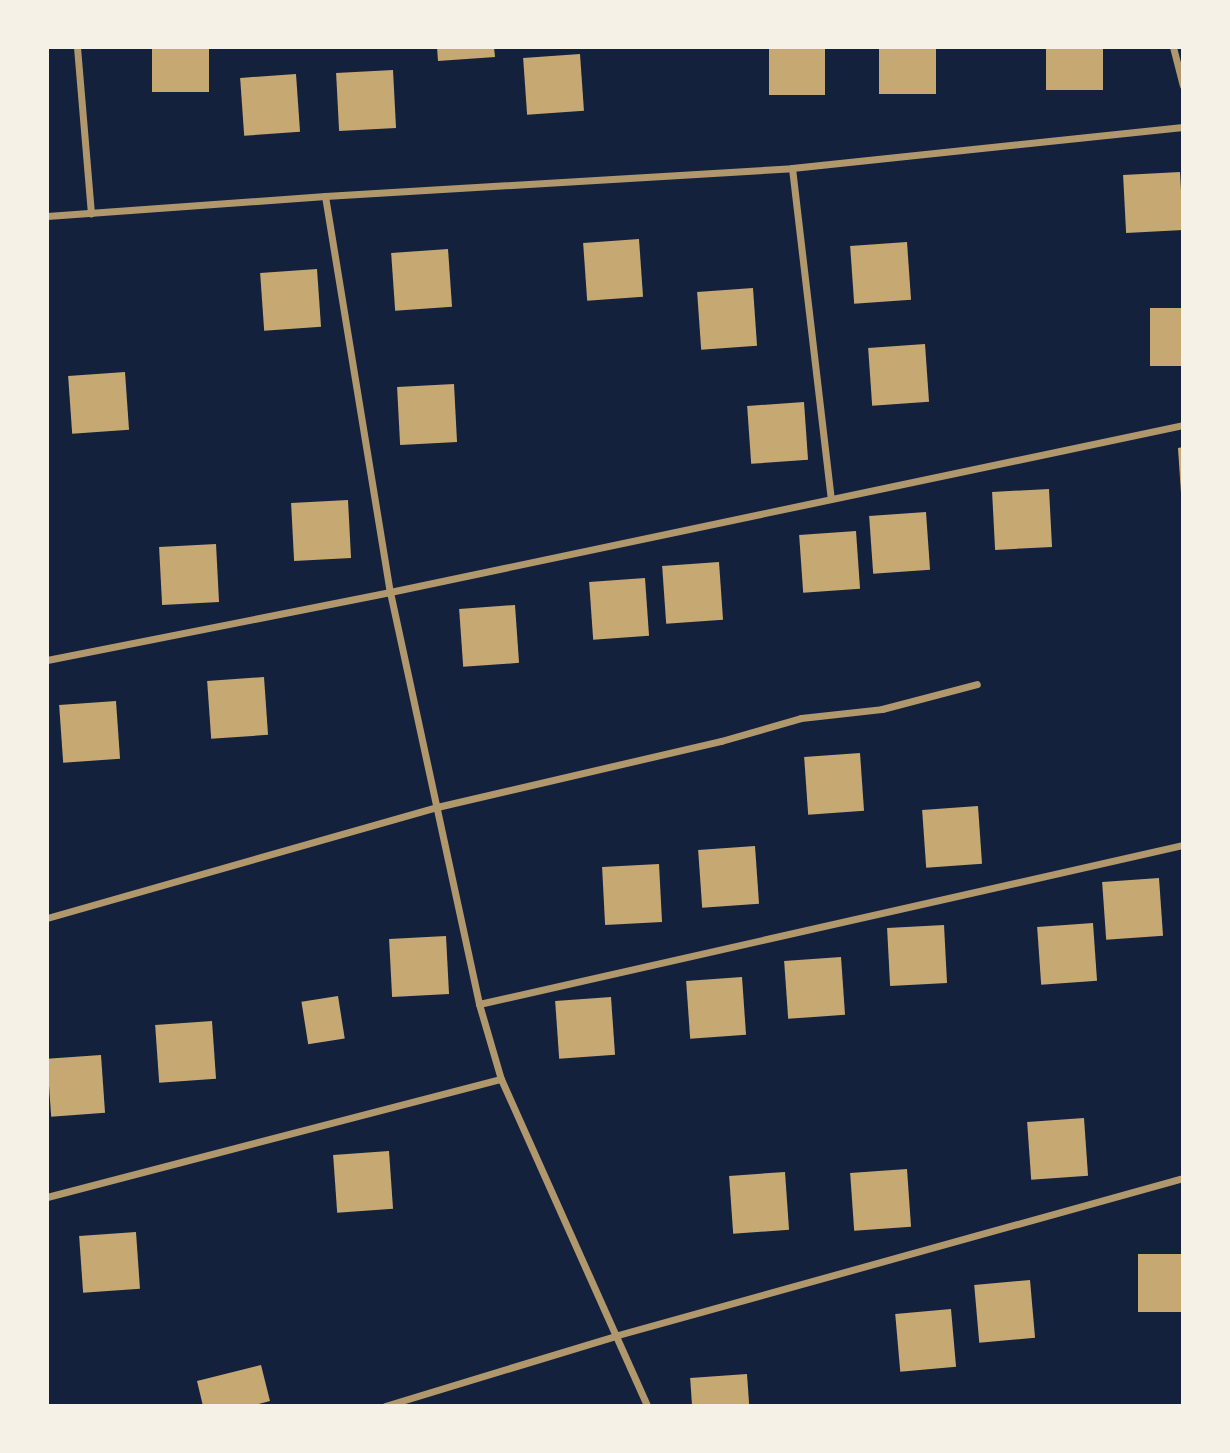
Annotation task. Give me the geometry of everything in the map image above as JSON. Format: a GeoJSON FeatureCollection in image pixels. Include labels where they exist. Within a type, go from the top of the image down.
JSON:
{"type":"FeatureCollection","features":[{"type":"Feature","properties":{"kind":"street"},"geometry":{"type":"LineString","coordinates":[[77,47],[91,213]]}},
{"type":"Feature","properties":{"kind":"street"},"geometry":{"type":"LineString","coordinates":[[1173,47],[1183,86]]}},
{"type":"Feature","properties":{"kind":"street"},"geometry":{"type":"LineString","coordinates":[[47,216],[792,168],[1183,127]]}},
{"type":"Feature","properties":{"kind":"street"},"geometry":{"type":"LineString","coordinates":[[792,168],[831,499]]}},
{"type":"Feature","properties":{"kind":"street"},"geometry":{"type":"LineString","coordinates":[[326,196],[390,592],[479,1004],[501,1079],[618,1335],[647,1406]]}},
{"type":"Feature","properties":{"kind":"street"},"geometry":{"type":"LineString","coordinates":[[47,660],[390,592],[1183,425]]}},
{"type":"Feature","properties":{"kind":"street"},"geometry":{"type":"LineString","coordinates":[[47,918],[437,807],[721,741],[801,718],[882,709],[977,684]]}},
{"type":"Feature","properties":{"kind":"street"},"geometry":{"type":"LineString","coordinates":[[479,1004],[1183,845]]}},
{"type":"Feature","properties":{"kind":"street"},"geometry":{"type":"LineString","coordinates":[[47,1197],[501,1079]]}},
{"type":"Feature","properties":{"kind":"street"},"geometry":{"type":"LineString","coordinates":[[385,1406],[618,1335],[1183,1178]]}},
{"type":"Feature","properties":{"kind":"building"},"geometry":{"type":"Polygon","coordinates":[[[152,47],[209,47],[209,92],[152,92],[152,47]]]}},
{"type":"Feature","properties":{"kind":"building"},"geometry":{"type":"Polygon","coordinates":[[[437,47],[494,47],[495,57],[438,61],[437,47]]]}},
{"type":"Feature","properties":{"kind":"building"},"geometry":{"type":"Polygon","coordinates":[[[769,47],[825,47],[825,95],[769,95],[769,47]]]}},
{"type":"Feature","properties":{"kind":"building"},"geometry":{"type":"Polygon","coordinates":[[[879,47],[936,47],[936,94],[879,94],[879,47]]]}},
{"type":"Feature","properties":{"kind":"building"},"geometry":{"type":"Polygon","coordinates":[[[1046,47],[1103,47],[1103,90],[1046,90],[1046,47]]]}},
{"type":"Feature","properties":{"kind":"building"},"geometry":{"type":"Polygon","coordinates":[[[580,54],[584,111],[527,115],[523,58],[580,54]]]}},
{"type":"Feature","properties":{"kind":"building"},"geometry":{"type":"Polygon","coordinates":[[[393,70],[396,128],[339,131],[336,73],[393,70]]]}},
{"type":"Feature","properties":{"kind":"building"},"geometry":{"type":"Polygon","coordinates":[[[296,74],[300,132],[244,136],[240,78],[296,74]]]}},
{"type":"Feature","properties":{"kind":"building"},"geometry":{"type":"Polygon","coordinates":[[[1180,172],[1183,230],[1126,233],[1123,175],[1180,172]]]}},
{"type":"Feature","properties":{"kind":"building"},"geometry":{"type":"Polygon","coordinates":[[[639,239],[643,297],[587,301],[583,243],[639,239]]]}},
{"type":"Feature","properties":{"kind":"building"},"geometry":{"type":"Polygon","coordinates":[[[907,242],[911,300],[854,304],[850,246],[907,242]]]}},
{"type":"Feature","properties":{"kind":"building"},"geometry":{"type":"Polygon","coordinates":[[[448,249],[452,307],[395,311],[391,253],[448,249]]]}},
{"type":"Feature","properties":{"kind":"building"},"geometry":{"type":"Polygon","coordinates":[[[317,269],[321,327],[264,331],[260,273],[317,269]]]}},
{"type":"Feature","properties":{"kind":"building"},"geometry":{"type":"Polygon","coordinates":[[[753,288],[757,346],[701,350],[697,292],[753,288]]]}},
{"type":"Feature","properties":{"kind":"building"},"geometry":{"type":"Polygon","coordinates":[[[1150,308],[1183,308],[1183,366],[1150,366],[1150,308]]]}},
{"type":"Feature","properties":{"kind":"building"},"geometry":{"type":"Polygon","coordinates":[[[925,344],[929,402],[872,406],[868,348],[925,344]]]}},
{"type":"Feature","properties":{"kind":"building"},"geometry":{"type":"Polygon","coordinates":[[[125,372],[129,430],[72,434],[68,376],[125,372]]]}},
{"type":"Feature","properties":{"kind":"building"},"geometry":{"type":"Polygon","coordinates":[[[454,384],[457,442],[400,445],[397,387],[454,384]]]}},
{"type":"Feature","properties":{"kind":"building"},"geometry":{"type":"Polygon","coordinates":[[[804,402],[808,460],[751,464],[747,406],[804,402]]]}},
{"type":"Feature","properties":{"kind":"building"},"geometry":{"type":"Polygon","coordinates":[[[1183,447],[1183,493],[1181,493],[1178,448],[1183,447]]]}},
{"type":"Feature","properties":{"kind":"building"},"geometry":{"type":"Polygon","coordinates":[[[1049,489],[1052,547],[995,550],[992,492],[1049,489]]]}},
{"type":"Feature","properties":{"kind":"building"},"geometry":{"type":"Polygon","coordinates":[[[348,500],[351,558],[294,561],[291,503],[348,500]]]}},
{"type":"Feature","properties":{"kind":"building"},"geometry":{"type":"Polygon","coordinates":[[[926,512],[930,570],[873,574],[869,516],[926,512]]]}},
{"type":"Feature","properties":{"kind":"building"},"geometry":{"type":"Polygon","coordinates":[[[856,531],[860,589],[803,593],[799,535],[856,531]]]}},
{"type":"Feature","properties":{"kind":"building"},"geometry":{"type":"Polygon","coordinates":[[[216,544],[219,602],[162,605],[159,547],[216,544]]]}},
{"type":"Feature","properties":{"kind":"building"},"geometry":{"type":"Polygon","coordinates":[[[719,562],[723,620],[666,624],[662,566],[719,562]]]}},
{"type":"Feature","properties":{"kind":"building"},"geometry":{"type":"Polygon","coordinates":[[[645,578],[649,636],[593,640],[589,582],[645,578]]]}},
{"type":"Feature","properties":{"kind":"building"},"geometry":{"type":"Polygon","coordinates":[[[515,605],[519,663],[463,667],[459,609],[515,605]]]}},
{"type":"Feature","properties":{"kind":"building"},"geometry":{"type":"Polygon","coordinates":[[[264,677],[268,735],[211,739],[207,681],[264,677]]]}},
{"type":"Feature","properties":{"kind":"building"},"geometry":{"type":"Polygon","coordinates":[[[116,701],[120,759],[63,763],[59,705],[116,701]]]}},
{"type":"Feature","properties":{"kind":"building"},"geometry":{"type":"Polygon","coordinates":[[[860,753],[864,811],[808,815],[804,757],[860,753]]]}},
{"type":"Feature","properties":{"kind":"building"},"geometry":{"type":"Polygon","coordinates":[[[978,806],[982,864],[926,868],[922,810],[978,806]]]}},
{"type":"Feature","properties":{"kind":"building"},"geometry":{"type":"Polygon","coordinates":[[[755,846],[759,904],[702,908],[698,850],[755,846]]]}},
{"type":"Feature","properties":{"kind":"building"},"geometry":{"type":"Polygon","coordinates":[[[659,864],[662,922],[605,925],[602,867],[659,864]]]}},
{"type":"Feature","properties":{"kind":"building"},"geometry":{"type":"Polygon","coordinates":[[[1159,878],[1163,936],[1106,940],[1102,882],[1159,878]]]}},
{"type":"Feature","properties":{"kind":"building"},"geometry":{"type":"Polygon","coordinates":[[[1093,923],[1097,981],[1041,985],[1037,927],[1093,923]]]}},
{"type":"Feature","properties":{"kind":"building"},"geometry":{"type":"Polygon","coordinates":[[[944,925],[947,983],[890,986],[887,928],[944,925]]]}},
{"type":"Feature","properties":{"kind":"building"},"geometry":{"type":"Polygon","coordinates":[[[446,936],[449,994],[392,997],[389,939],[446,936]]]}},
{"type":"Feature","properties":{"kind":"building"},"geometry":{"type":"Polygon","coordinates":[[[841,957],[845,1015],[788,1019],[784,961],[841,957]]]}},
{"type":"Feature","properties":{"kind":"building"},"geometry":{"type":"Polygon","coordinates":[[[742,977],[746,1035],[690,1039],[686,981],[742,977]]]}},
{"type":"Feature","properties":{"kind":"building"},"geometry":{"type":"Polygon","coordinates":[[[338,996],[345,1038],[308,1044],[301,1002],[338,996]]]}},
{"type":"Feature","properties":{"kind":"building"},"geometry":{"type":"Polygon","coordinates":[[[611,997],[615,1055],[559,1059],[555,1001],[611,997]]]}},
{"type":"Feature","properties":{"kind":"building"},"geometry":{"type":"Polygon","coordinates":[[[212,1021],[216,1079],[159,1083],[155,1025],[212,1021]]]}},
{"type":"Feature","properties":{"kind":"building"},"geometry":{"type":"Polygon","coordinates":[[[101,1055],[105,1113],[51,1117],[47,1059],[101,1055]]]}},
{"type":"Feature","properties":{"kind":"building"},"geometry":{"type":"Polygon","coordinates":[[[1084,1118],[1088,1176],[1031,1180],[1027,1122],[1084,1118]]]}},
{"type":"Feature","properties":{"kind":"building"},"geometry":{"type":"Polygon","coordinates":[[[389,1151],[393,1209],[337,1213],[333,1155],[389,1151]]]}},
{"type":"Feature","properties":{"kind":"building"},"geometry":{"type":"Polygon","coordinates":[[[907,1169],[911,1227],[854,1231],[850,1173],[907,1169]]]}},
{"type":"Feature","properties":{"kind":"building"},"geometry":{"type":"Polygon","coordinates":[[[785,1172],[789,1230],[733,1234],[729,1176],[785,1172]]]}},
{"type":"Feature","properties":{"kind":"building"},"geometry":{"type":"Polygon","coordinates":[[[136,1232],[140,1289],[83,1293],[79,1236],[136,1232]]]}},
{"type":"Feature","properties":{"kind":"building"},"geometry":{"type":"Polygon","coordinates":[[[1138,1254],[1183,1254],[1183,1312],[1138,1312],[1138,1254]]]}},
{"type":"Feature","properties":{"kind":"building"},"geometry":{"type":"Polygon","coordinates":[[[1030,1280],[1035,1338],[979,1343],[974,1285],[1030,1280]]]}},
{"type":"Feature","properties":{"kind":"building"},"geometry":{"type":"Polygon","coordinates":[[[951,1309],[956,1367],[900,1372],[895,1314],[951,1309]]]}},
{"type":"Feature","properties":{"kind":"building"},"geometry":{"type":"Polygon","coordinates":[[[261,1365],[270,1401],[251,1406],[203,1406],[197,1381],[261,1365]]]}},
{"type":"Feature","properties":{"kind":"building"},"geometry":{"type":"Polygon","coordinates":[[[747,1374],[749,1406],[692,1406],[690,1378],[747,1374]]]}}]}
